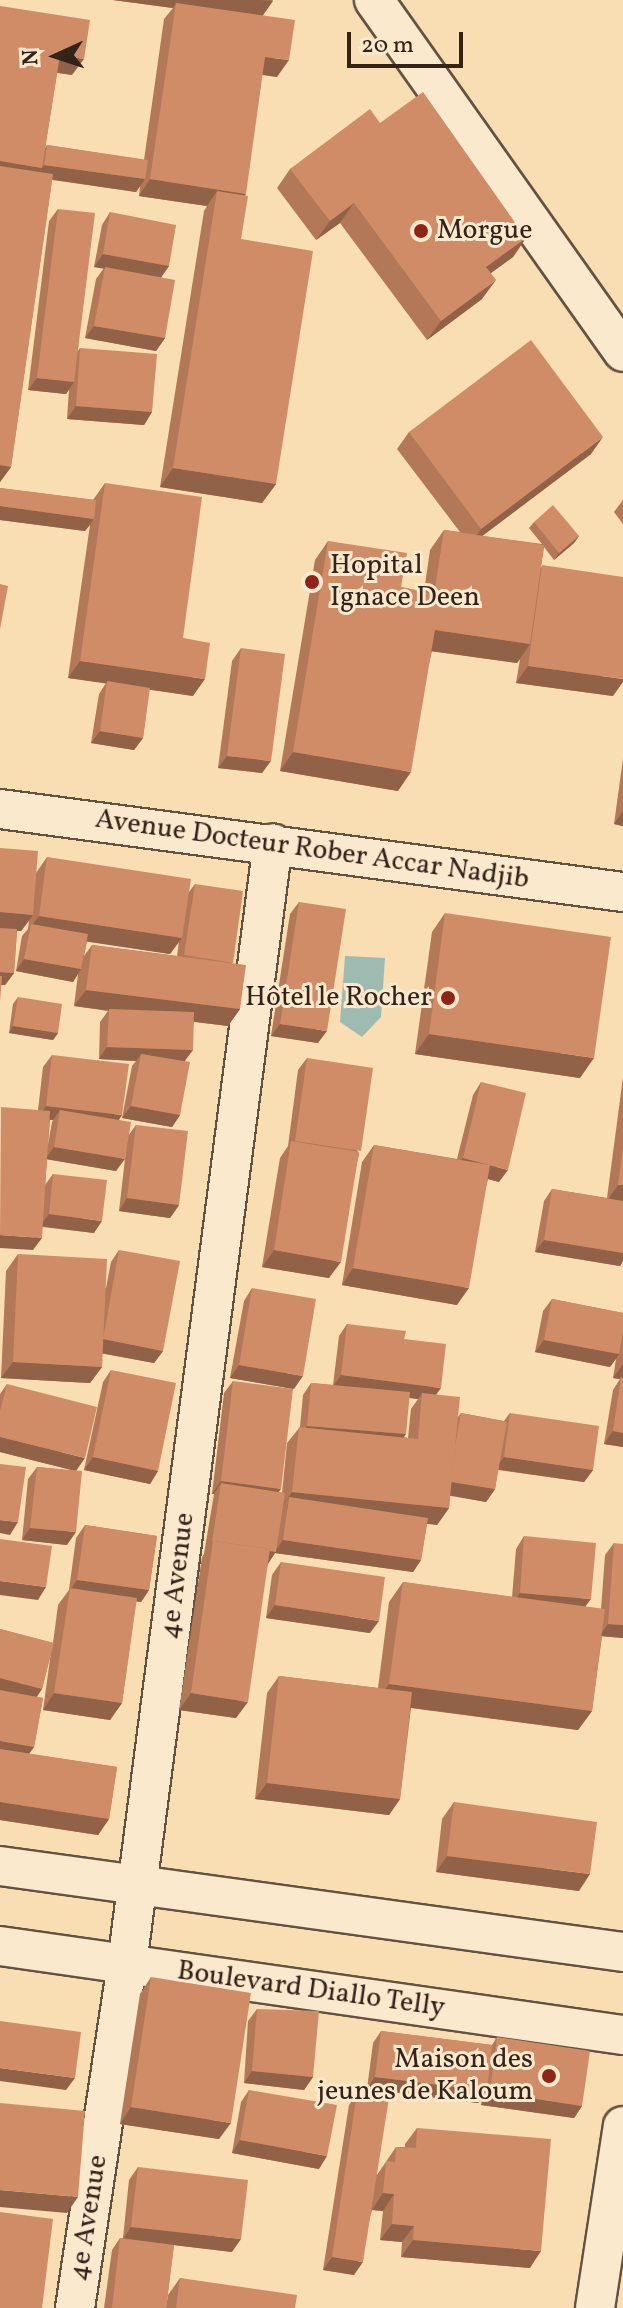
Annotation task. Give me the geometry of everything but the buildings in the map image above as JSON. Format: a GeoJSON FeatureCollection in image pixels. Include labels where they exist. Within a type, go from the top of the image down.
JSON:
{"type":"FeatureCollection","features":[{"type":"Feature","properties":{"kind":"street"},"geometry":{"type":"LineString","coordinates":[[374,0],[623,352]]}},
{"type":"Feature","properties":{"kind":"street","name":"Avenue Docteur Rober Accar Nadjib"},"geometry":{"type":"LineString","coordinates":[[0,809],[623,892]]}},
{"type":"Feature","properties":{"kind":"street","name":"4e Avenue"},"geometry":{"type":"LineString","coordinates":[[75,2308],[138,1885],[273,843]]}},
{"type":"Feature","properties":{"kind":"street"},"geometry":{"type":"LineString","coordinates":[[0,1866],[623,1952]]}},
{"type":"Feature","properties":{"kind":"street","name":"Boulevard Diallo Telly"},"geometry":{"type":"LineString","coordinates":[[0,1946],[623,2035]]}},
{"type":"Feature","properties":{"kind":"street"},"geometry":{"type":"LineString","coordinates":[[595,2308],[623,2126]]}},
{"type":"Feature","properties":{"kind":"water"},"geometry":{"type":"Polygon","coordinates":[[[345,956],[385,958],[381,1017],[362,1037],[340,1022],[345,956]]]}},
{"type":"Feature","properties":{"kind":"place","name":"Morgue"},"geometry":{"type":"Point","coordinates":[421,231]}},
{"type":"Feature","properties":{"kind":"place","name":"Hopital Ignace Deen"},"geometry":{"type":"Point","coordinates":[312,582]}},
{"type":"Feature","properties":{"kind":"place","name":"Hôtel le Rocher"},"geometry":{"type":"Point","coordinates":[448,998]}},
{"type":"Feature","properties":{"kind":"place","name":"Maison des jeunes de Kaloum"},"geometry":{"type":"Point","coordinates":[549,2076]}}]}
